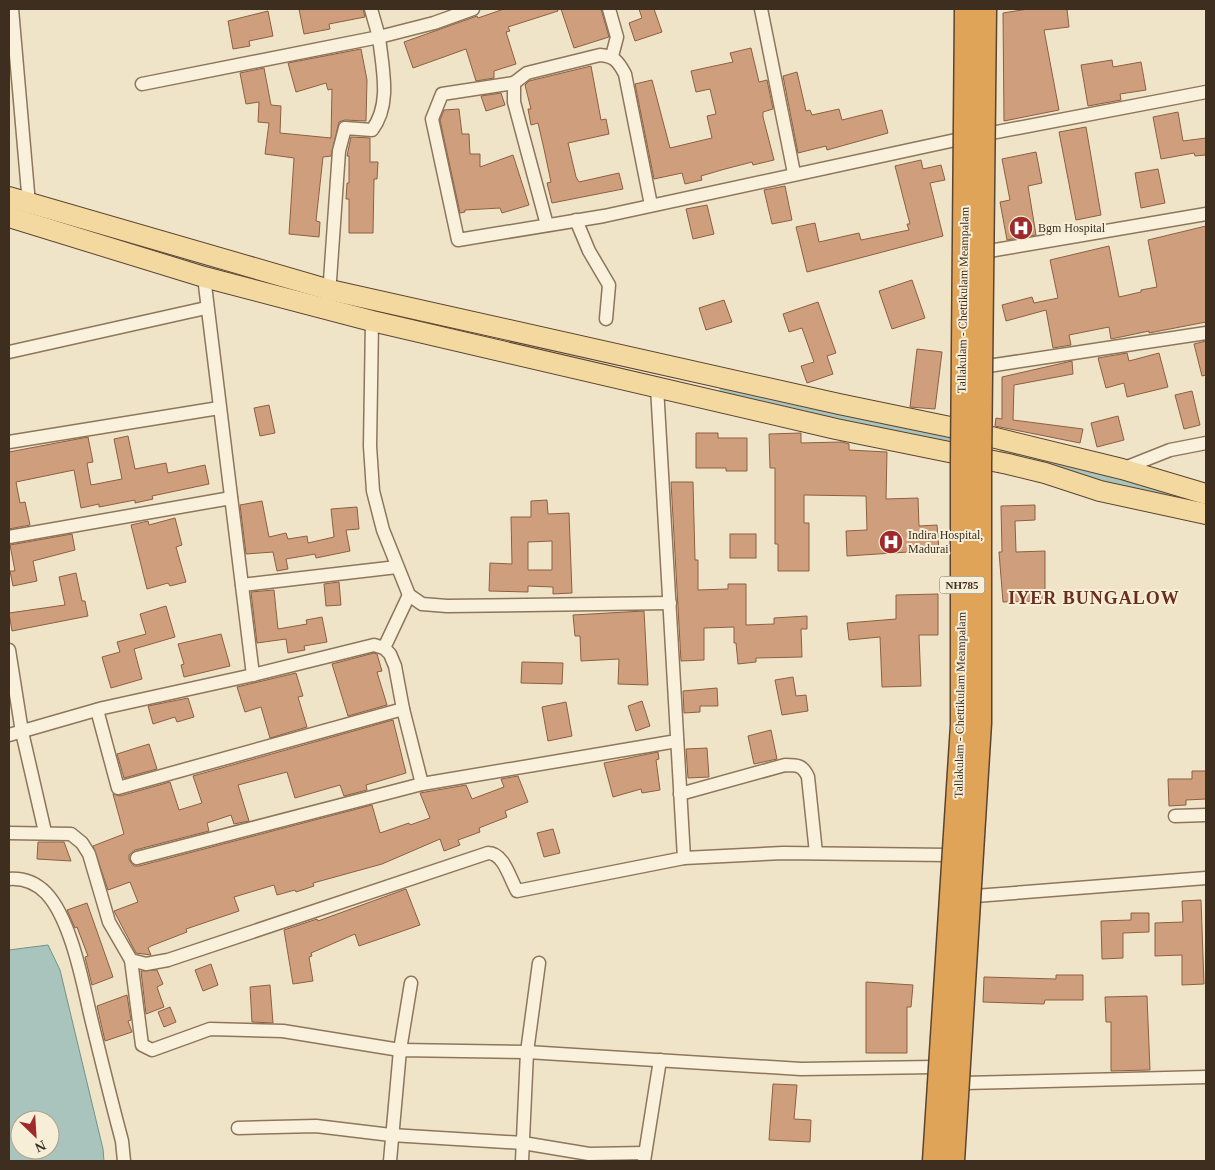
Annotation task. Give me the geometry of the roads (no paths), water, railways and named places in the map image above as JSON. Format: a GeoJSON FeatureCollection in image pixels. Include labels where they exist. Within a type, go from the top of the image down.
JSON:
{"type":"FeatureCollection","features":[{"type":"Feature","properties":{"kind":"highway","name":"Tallakulam - Chettikulam Meampalam"},"geometry":{"type":"LineString","coordinates":[[934,1161],[962,725],[966,9]]}},
{"type":"Feature","properties":{"kind":"highway","name":"Tallakulam - Chettikulam Meampalam"},"geometry":{"type":"LineString","coordinates":[[953,1161],[981,714],[980,465],[985,9]]}},
{"type":"Feature","properties":{"kind":"main road"},"geometry":{"type":"LineString","coordinates":[[9,197],[329,299],[372,321],[836,429],[1008,464],[1045,473],[1100,491],[1206,514]]}},
{"type":"Feature","properties":{"kind":"main road"},"geometry":{"type":"LineString","coordinates":[[9,217],[204,277],[329,299],[955,428],[1122,469],[1206,494]]}},
{"type":"Feature","properties":{"kind":"street"},"geometry":{"type":"LineString","coordinates":[[12,9],[29,204]]}},
{"type":"Feature","properties":{"kind":"street"},"geometry":{"type":"LineString","coordinates":[[329,299],[337,172],[345,128],[372,130],[378,122],[384,101],[379,37],[371,9]]}},
{"type":"Feature","properties":{"kind":"street"},"geometry":{"type":"LineString","coordinates":[[142,84],[379,37],[434,24],[473,9]]}},
{"type":"Feature","properties":{"kind":"street"},"geometry":{"type":"LineString","coordinates":[[609,9],[617,37],[612,56]]}},
{"type":"Feature","properties":{"kind":"street"},"geometry":{"type":"LineString","coordinates":[[761,9],[794,173]]}},
{"type":"Feature","properties":{"kind":"street"},"geometry":{"type":"LineString","coordinates":[[651,205],[625,74],[619,62],[612,56],[600,55],[527,73],[514,83],[442,94],[432,119],[458,240],[547,226],[651,205],[960,138],[1206,92]]}},
{"type":"Feature","properties":{"kind":"street"},"geometry":{"type":"LineString","coordinates":[[514,83],[514,102],[547,226]]}},
{"type":"Feature","properties":{"kind":"street"},"geometry":{"type":"LineString","coordinates":[[989,252],[1206,214]]}},
{"type":"Feature","properties":{"kind":"street"},"geometry":{"type":"LineString","coordinates":[[576,220],[589,251],[609,285],[606,318]]}},
{"type":"Feature","properties":{"kind":"street"},"geometry":{"type":"LineString","coordinates":[[204,277],[206,308],[253,676]]}},
{"type":"Feature","properties":{"kind":"street"},"geometry":{"type":"LineString","coordinates":[[9,352],[206,308]]}},
{"type":"Feature","properties":{"kind":"street"},"geometry":{"type":"LineString","coordinates":[[372,321],[370,446],[373,491],[397,567],[409,595],[422,604],[447,606],[670,603]]}},
{"type":"Feature","properties":{"kind":"street"},"geometry":{"type":"LineString","coordinates":[[988,366],[1206,333]]}},
{"type":"Feature","properties":{"kind":"street"},"geometry":{"type":"LineString","coordinates":[[657,387],[684,858]]}},
{"type":"Feature","properties":{"kind":"street"},"geometry":{"type":"LineString","coordinates":[[9,442],[219,408]]}},
{"type":"Feature","properties":{"kind":"street"},"geometry":{"type":"LineString","coordinates":[[1122,469],[1170,450],[1206,443]]}},
{"type":"Feature","properties":{"kind":"street"},"geometry":{"type":"LineString","coordinates":[[9,537],[231,498]]}},
{"type":"Feature","properties":{"kind":"street"},"geometry":{"type":"LineString","coordinates":[[242,585],[397,567]]}},
{"type":"Feature","properties":{"kind":"street"},"geometry":{"type":"LineString","coordinates":[[384,648],[409,595]]}},
{"type":"Feature","properties":{"kind":"street"},"geometry":{"type":"LineString","coordinates":[[9,735],[97,710],[253,676],[374,645],[384,648],[390,654],[395,666],[403,709],[422,784]]}},
{"type":"Feature","properties":{"kind":"street"},"geometry":{"type":"LineString","coordinates":[[9,650],[22,732],[45,832]]}},
{"type":"Feature","properties":{"kind":"street"},"geometry":{"type":"LineString","coordinates":[[97,710],[118,788],[403,709]]}},
{"type":"Feature","properties":{"kind":"street"},"geometry":{"type":"LineString","coordinates":[[137,858],[422,784],[678,741]]}},
{"type":"Feature","properties":{"kind":"street"},"geometry":{"type":"LineString","coordinates":[[680,794],[785,765],[797,765],[804,768],[808,777],[816,854]]}},
{"type":"Feature","properties":{"kind":"street"},"geometry":{"type":"LineString","coordinates":[[1175,816],[1206,815]]}},
{"type":"Feature","properties":{"kind":"street"},"geometry":{"type":"LineString","coordinates":[[9,833],[45,832],[71,834],[82,843],[89,854],[109,922],[132,960],[142,1045],[152,1050],[210,1029],[284,1031],[400,1050],[527,1052],[801,1069],[934,1067]]}},
{"type":"Feature","properties":{"kind":"street"},"geometry":{"type":"LineString","coordinates":[[132,960],[146,964],[168,960],[488,853],[494,853],[500,858],[517,892],[684,858],[816,854],[948,855]]}},
{"type":"Feature","properties":{"kind":"street"},"geometry":{"type":"LineString","coordinates":[[9,879],[20,878],[36,884],[48,894],[58,911],[75,953],[122,1141],[124,1161]]}},
{"type":"Feature","properties":{"kind":"street"},"geometry":{"type":"LineString","coordinates":[[975,896],[1206,878]]}},
{"type":"Feature","properties":{"kind":"street"},"geometry":{"type":"LineString","coordinates":[[522,1161],[527,1052],[539,963]]}},
{"type":"Feature","properties":{"kind":"street"},"geometry":{"type":"LineString","coordinates":[[390,1161],[400,1050],[411,983]]}},
{"type":"Feature","properties":{"kind":"street"},"geometry":{"type":"LineString","coordinates":[[238,1128],[316,1126],[391,1135],[523,1143],[589,1154],[645,1157],[660,1060]]}},
{"type":"Feature","properties":{"kind":"street"},"geometry":{"type":"LineString","coordinates":[[964,1083],[1206,1077]]}},
{"type":"Feature","properties":{"kind":"water"},"geometry":{"type":"Polygon","coordinates":[[[48,945],[60,970],[103,1149],[104,1161],[9,1161],[9,950],[48,945]]]}},
{"type":"Feature","properties":{"kind":"waterway"},"geometry":{"type":"LineString","coordinates":[[65,223],[213,266]]}},
{"type":"Feature","properties":{"kind":"waterway"},"geometry":{"type":"LineString","coordinates":[[727,389],[829,414],[932,434],[943,441]]}},
{"type":"Feature","properties":{"kind":"waterway"},"geometry":{"type":"LineString","coordinates":[[1007,452],[1183,497]]}},
{"type":"Feature","properties":{"kind":"place","name":"Bgm Hospital"},"geometry":{"type":"Point","coordinates":[1021,228]}},
{"type":"Feature","properties":{"kind":"place","name":"Indira Hospital, Madurai"},"geometry":{"type":"Point","coordinates":[891,542]}},
{"type":"Feature","properties":{"kind":"district","name":"IYER BUNGALOW"},"geometry":{"type":"Point","coordinates":[1094,598]}}]}
